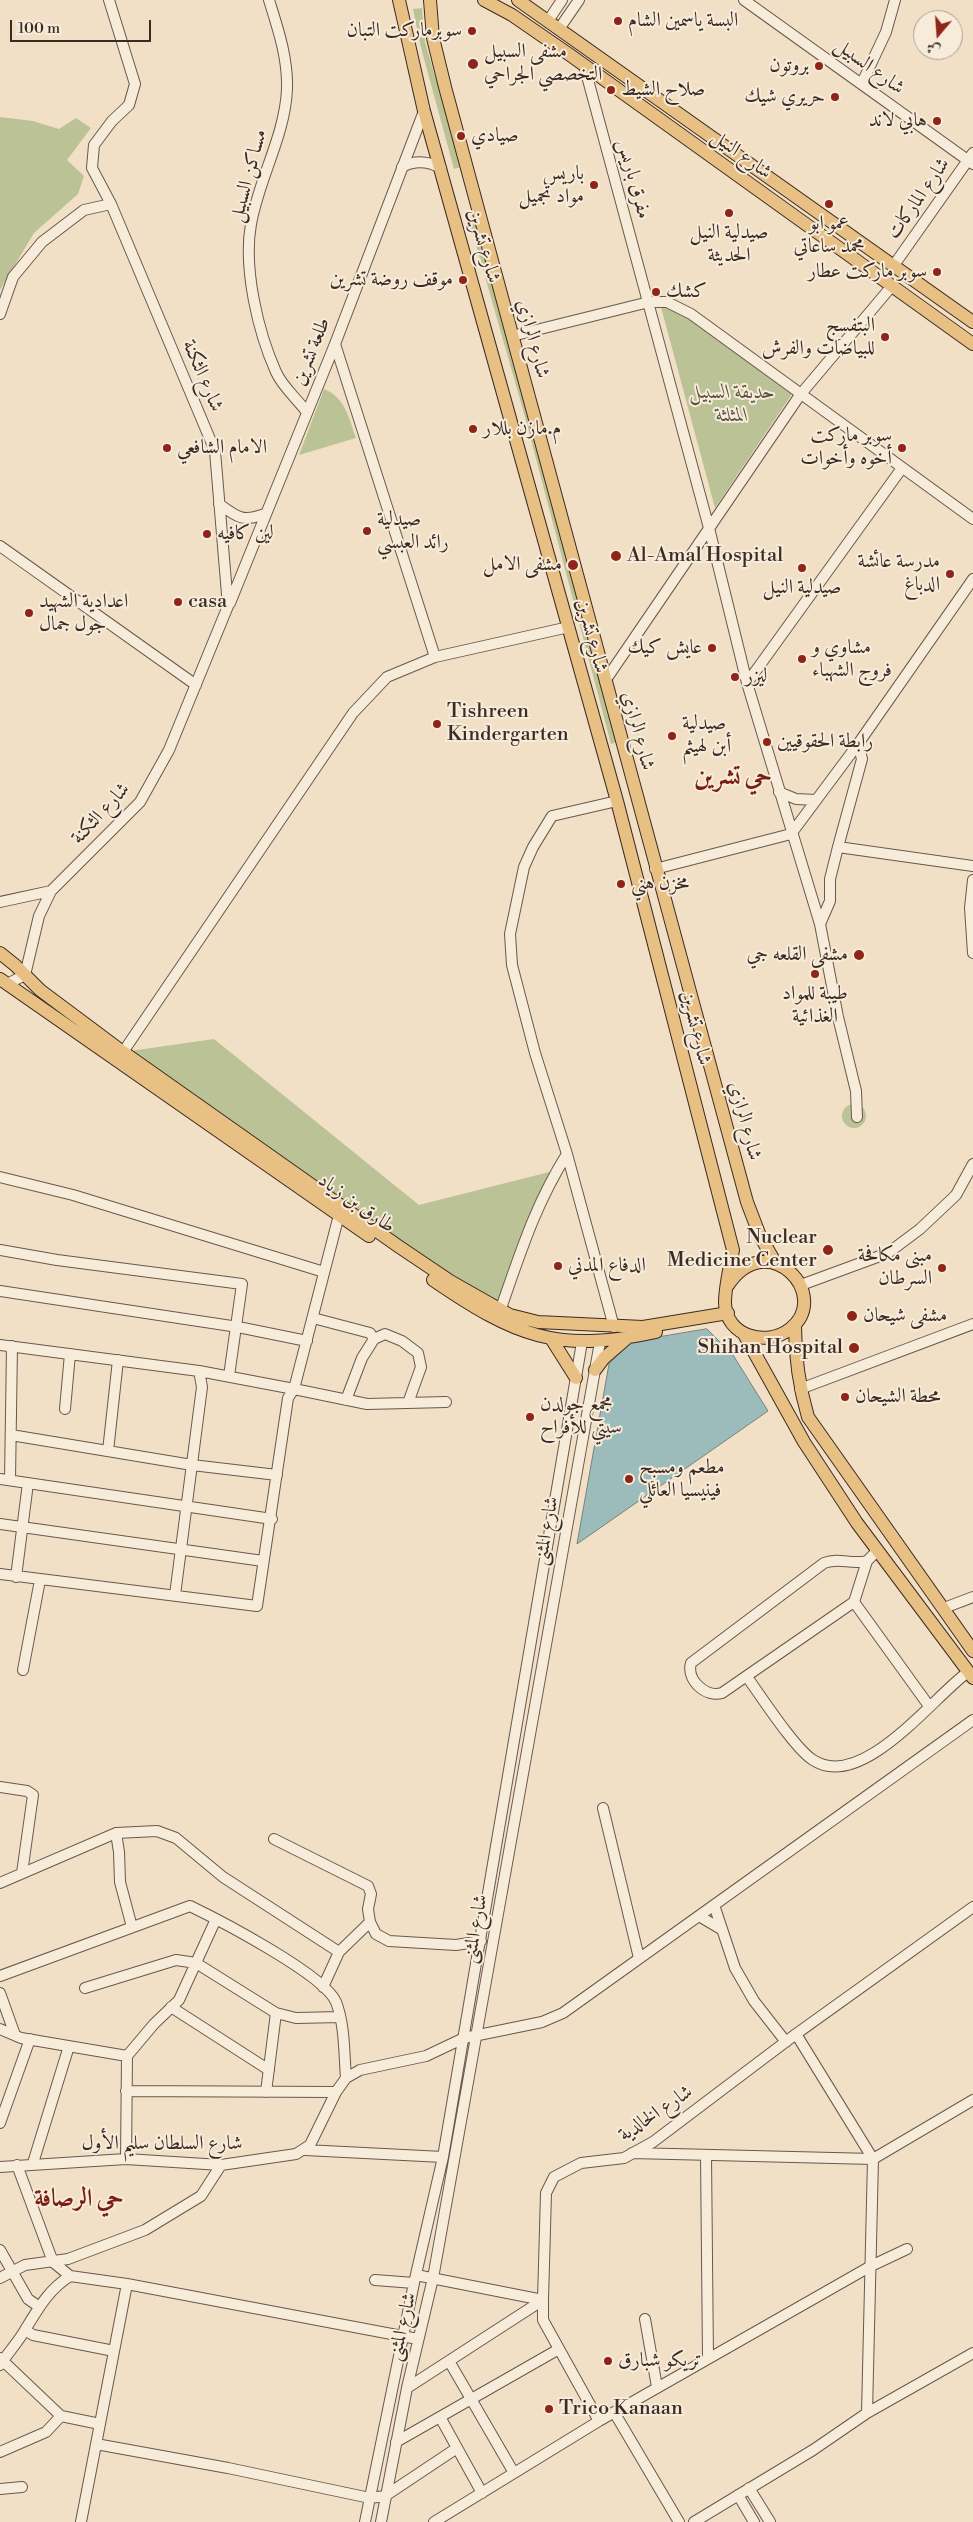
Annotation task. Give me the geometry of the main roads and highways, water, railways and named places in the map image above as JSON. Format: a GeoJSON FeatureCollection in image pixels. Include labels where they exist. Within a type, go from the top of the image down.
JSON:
{"type":"FeatureCollection","features":[{"type":"Feature","properties":{"kind":"main road","name":"شارع تشرين"},"geometry":{"type":"LineString","coordinates":[[399,0],[424,110],[617,801],[733,1250],[728,1285]]}},
{"type":"Feature","properties":{"kind":"main road","name":"شارع الرازي"},"geometry":{"type":"LineString","coordinates":[[430,0],[433,38],[477,208],[655,869],[747,1202],[760,1236],[775,1262]]}},
{"type":"Feature","properties":{"kind":"main road","name":"شارع النيل"},"geometry":{"type":"LineString","coordinates":[[484,0],[512,15],[584,65],[973,344]]}},
{"type":"Feature","properties":{"kind":"main road","name":"شارع النيل"},"geometry":{"type":"LineString","coordinates":[[518,0],[973,322]]}},
{"type":"Feature","properties":{"kind":"main road"},"geometry":{"type":"LineString","coordinates":[[454,214],[477,208]]}},
{"type":"Feature","properties":{"kind":"main road"},"geometry":{"type":"LineString","coordinates":[[0,953],[40,990],[123,1052],[398,1246],[450,1281],[500,1311],[538,1322],[643,1328],[729,1317]]}},
{"type":"Feature","properties":{"kind":"main road","name":"طارق بن زياد"},"geometry":{"type":"LineString","coordinates":[[4,981],[472,1307],[518,1330],[552,1340],[606,1341],[626,1339],[729,1317]]}},
{"type":"Feature","properties":{"kind":"main road"},"geometry":{"type":"LineString","coordinates":[[744,1334],[764,1340],[782,1336],[795,1326],[802,1314],[804,1303],[801,1285],[793,1273],[775,1262],[766,1261],[748,1264],[736,1272],[728,1285],[725,1304],[729,1317],[744,1334],[804,1442],[877,1551],[924,1610],[971,1675]]}},
{"type":"Feature","properties":{"kind":"main road"},"geometry":{"type":"LineString","coordinates":[[584,1342],[582,1337],[583,1331],[588,1326]]}},
{"type":"Feature","properties":{"kind":"main road"},"geometry":{"type":"LineString","coordinates":[[795,1326],[795,1354],[800,1389],[808,1417],[973,1651]]}},
{"type":"Feature","properties":{"kind":"main road"},"geometry":{"type":"LineString","coordinates":[[606,1341],[616,1332],[614,1327]]}},
{"type":"Feature","properties":{"kind":"main road"},"geometry":{"type":"LineString","coordinates":[[595,1370],[604,1358],[626,1339]]}},
{"type":"Feature","properties":{"kind":"main road"},"geometry":{"type":"LineString","coordinates":[[552,1340],[576,1378]]}},
{"type":"Feature","properties":{"kind":"water","name":"مطعم ومسبح فينيسيا العائلي"},"geometry":{"type":"Polygon","coordinates":[[[707,1329],[733,1355],[768,1411],[577,1544],[609,1364],[630,1342],[707,1329]]]}},
{"type":"Feature","properties":{"kind":"place","name":"البسة ياسمين الشام"},"geometry":{"type":"Point","coordinates":[618,21]}},
{"type":"Feature","properties":{"kind":"place","name":"سوبرماركت التبان"},"geometry":{"type":"Point","coordinates":[472,31]}},
{"type":"Feature","properties":{"kind":"place","name":"مشفى السبيل التخصصي الجراحي"},"geometry":{"type":"Point","coordinates":[473,64]}},
{"type":"Feature","properties":{"kind":"place","name":"بروتون"},"geometry":{"type":"Point","coordinates":[819,66]}},
{"type":"Feature","properties":{"kind":"place","name":"صلاح الشيط"},"geometry":{"type":"Point","coordinates":[611,90]}},
{"type":"Feature","properties":{"kind":"place","name":"حريري شيك"},"geometry":{"type":"Point","coordinates":[835,97]}},
{"type":"Feature","properties":{"kind":"place","name":"هابي لاند"},"geometry":{"type":"Point","coordinates":[937,121]}},
{"type":"Feature","properties":{"kind":"place","name":"صيادي"},"geometry":{"type":"Point","coordinates":[461,136]}},
{"type":"Feature","properties":{"kind":"place","name":"باريس مواد تجميل"},"geometry":{"type":"Point","coordinates":[594,185]}},
{"type":"Feature","properties":{"kind":"place","name":"عمو ابو محمد ساعاتي"},"geometry":{"type":"Point","coordinates":[829,204]}},
{"type":"Feature","properties":{"kind":"place","name":"صيدلية النيل الحديثة"},"geometry":{"type":"Point","coordinates":[729,213]}},
{"type":"Feature","properties":{"kind":"place","name":"سوبر ماركت عطار"},"geometry":{"type":"Point","coordinates":[937,272]}},
{"type":"Feature","properties":{"kind":"place","name":"موقف روضة تشرين"},"geometry":{"type":"Point","coordinates":[463,280]}},
{"type":"Feature","properties":{"kind":"place","name":"كشك"},"geometry":{"type":"Point","coordinates":[656,292]}},
{"type":"Feature","properties":{"kind":"place","name":"البتفسج للبياضات والفرش"},"geometry":{"type":"Point","coordinates":[885,337]}},
{"type":"Feature","properties":{"kind":"place","name":"م.مازن بللار"},"geometry":{"type":"Point","coordinates":[473,429]}},
{"type":"Feature","properties":{"kind":"place","name":"الامام الشافعي"},"geometry":{"type":"Point","coordinates":[167,448]}},
{"type":"Feature","properties":{"kind":"place","name":"سوبر ماركت أخوه وأخوات"},"geometry":{"type":"Point","coordinates":[902,448]}},
{"type":"Feature","properties":{"kind":"place","name":"صيدلية رائد العبسي"},"geometry":{"type":"Point","coordinates":[367,531]}},
{"type":"Feature","properties":{"kind":"place","name":"لين كافيه"},"geometry":{"type":"Point","coordinates":[207,534]}},
{"type":"Feature","properties":{"kind":"place","name":"Al-Amal Hospital"},"geometry":{"type":"Point","coordinates":[616,556]}},
{"type":"Feature","properties":{"kind":"place","name":"مشفى الامل"},"geometry":{"type":"Point","coordinates":[573,565]}},
{"type":"Feature","properties":{"kind":"place","name":"صيدلية النيل"},"geometry":{"type":"Point","coordinates":[802,568]}},
{"type":"Feature","properties":{"kind":"place","name":"مدرسة عائشة الدباغ"},"geometry":{"type":"Point","coordinates":[950,574]}},
{"type":"Feature","properties":{"kind":"place","name":"casa"},"geometry":{"type":"Point","coordinates":[178,602]}},
{"type":"Feature","properties":{"kind":"place","name":"اعدادية الشهيد جول جمال"},"geometry":{"type":"Point","coordinates":[29,613]}},
{"type":"Feature","properties":{"kind":"place","name":"عايش كيك"},"geometry":{"type":"Point","coordinates":[712,648]}},
{"type":"Feature","properties":{"kind":"place","name":"مشاوي و فروج الشهباء"},"geometry":{"type":"Point","coordinates":[802,659]}},
{"type":"Feature","properties":{"kind":"place","name":"ليزر"},"geometry":{"type":"Point","coordinates":[735,677]}},
{"type":"Feature","properties":{"kind":"place","name":"Tishreen Kindergarten"},"geometry":{"type":"Point","coordinates":[437,724]}},
{"type":"Feature","properties":{"kind":"place","name":"صيدلية أبن لهيثم"},"geometry":{"type":"Point","coordinates":[672,736]}},
{"type":"Feature","properties":{"kind":"place","name":"رابطة الحقوقيين"},"geometry":{"type":"Point","coordinates":[767,742]}},
{"type":"Feature","properties":{"kind":"place","name":"مخزن هني"},"geometry":{"type":"Point","coordinates":[621,884]}},
{"type":"Feature","properties":{"kind":"place","name":"مشفى القلعه جي"},"geometry":{"type":"Point","coordinates":[859,955]}},
{"type":"Feature","properties":{"kind":"place","name":"طيبة للمواد الغذائية"},"geometry":{"type":"Point","coordinates":[815,974]}},
{"type":"Feature","properties":{"kind":"place","name":"Nuclear Medicine Center"},"geometry":{"type":"Point","coordinates":[828,1250]}},
{"type":"Feature","properties":{"kind":"place","name":"الدفاع المدني"},"geometry":{"type":"Point","coordinates":[558,1266]}},
{"type":"Feature","properties":{"kind":"place","name":"مبنى مكافحة السرطان"},"geometry":{"type":"Point","coordinates":[942,1268]}},
{"type":"Feature","properties":{"kind":"place","name":"مشفى شيحان"},"geometry":{"type":"Point","coordinates":[852,1316]}},
{"type":"Feature","properties":{"kind":"place","name":"Shihan Hospital"},"geometry":{"type":"Point","coordinates":[854,1348]}},
{"type":"Feature","properties":{"kind":"place","name":"محطة الشيحان"},"geometry":{"type":"Point","coordinates":[845,1397]}},
{"type":"Feature","properties":{"kind":"place","name":"مجمع جولدن سيتي للأفراح"},"geometry":{"type":"Point","coordinates":[530,1417]}},
{"type":"Feature","properties":{"kind":"place","name":"مطعم ومسبح فينيسيا العائلي"},"geometry":{"type":"Point","coordinates":[629,1479]}},
{"type":"Feature","properties":{"kind":"place","name":"تريكو شبارق"},"geometry":{"type":"Point","coordinates":[608,2361]}},
{"type":"Feature","properties":{"kind":"place","name":"Trico Kanaan"},"geometry":{"type":"Point","coordinates":[549,2409]}},
{"type":"Feature","properties":{"kind":"district","name":"حي تشرين"},"geometry":{"type":"Point","coordinates":[733,778]}},
{"type":"Feature","properties":{"kind":"district","name":"حي الرصافة"},"geometry":{"type":"Point","coordinates":[79,2200]}},
{"type":"Feature","properties":{"kind":"park label","name":"حديقة السبيل المثلثة"},"geometry":{"type":"Point","coordinates":[732,404]}}]}
